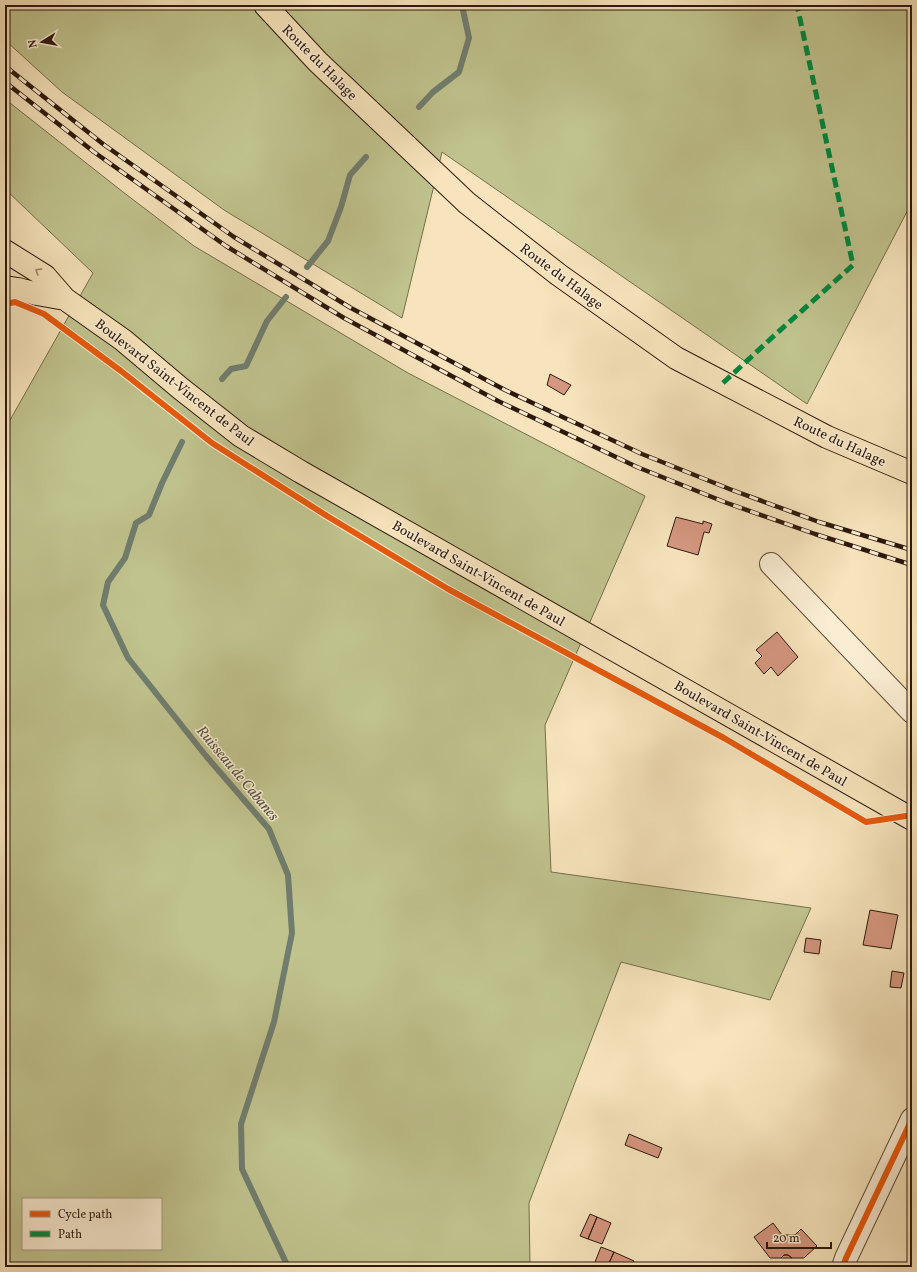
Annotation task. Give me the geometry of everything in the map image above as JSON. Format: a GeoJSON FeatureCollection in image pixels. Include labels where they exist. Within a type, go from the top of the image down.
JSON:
{"type":"FeatureCollection","features":[{"type":"Feature","properties":{"kind":"main road","name":"Route du Halage"},"geometry":{"type":"LineString","coordinates":[[265,5],[318,62],[467,203],[559,275],[676,358],[827,437],[912,473]]}},
{"type":"Feature","properties":{"kind":"main road","name":"Boulevard Saint-Vincent de Paul"},"geometry":{"type":"LineString","coordinates":[[5,251],[45,276],[65,299],[123,340],[180,388],[241,436],[301,472],[912,819]]}},
{"type":"Feature","properties":{"kind":"main road","name":"Boulevard Saint-Vincent de Paul"},"geometry":{"type":"LineString","coordinates":[[5,287],[18,288],[37,294],[65,299]]}},
{"type":"Feature","properties":{"kind":"street"},"geometry":{"type":"LineString","coordinates":[[771,564],[912,712]]}},
{"type":"Feature","properties":{"kind":"street"},"geometry":{"type":"LineString","coordinates":[[843,1267],[912,1119]]}},
{"type":"Feature","properties":{"kind":"green space"},"geometry":{"type":"Polygon","coordinates":[[[5,5],[912,5],[912,202],[807,404],[442,152],[402,318],[224,210],[62,92],[5,40],[5,5]]]}},
{"type":"Feature","properties":{"kind":"green space"},"geometry":{"type":"Polygon","coordinates":[[[5,99],[194,246],[408,373],[645,496],[545,725],[551,872],[811,908],[770,1000],[621,962],[529,1203],[530,1267],[5,1267],[5,429],[93,273],[5,189],[5,99]]]}},
{"type":"Feature","properties":{"kind":"building"},"geometry":{"type":"Polygon","coordinates":[[[550,374],[571,385],[564,395],[547,385],[550,374]]]}},
{"type":"Feature","properties":{"kind":"building"},"geometry":{"type":"Polygon","coordinates":[[[676,517],[703,524],[703,521],[712,524],[709,533],[704,532],[698,555],[667,546],[676,517]]]}},
{"type":"Feature","properties":{"kind":"building"},"geometry":{"type":"Polygon","coordinates":[[[777,632],[798,657],[778,676],[771,667],[764,674],[755,663],[762,656],[756,650],[777,632]]]}},
{"type":"Feature","properties":{"kind":"building"},"geometry":{"type":"Polygon","coordinates":[[[870,910],[898,915],[891,949],[863,945],[870,910]]]}},
{"type":"Feature","properties":{"kind":"building"},"geometry":{"type":"Polygon","coordinates":[[[806,938],[821,940],[819,954],[804,952],[806,938]]]}},
{"type":"Feature","properties":{"kind":"building"},"geometry":{"type":"Polygon","coordinates":[[[892,971],[904,973],[901,988],[890,987],[892,971]]]}},
{"type":"Feature","properties":{"kind":"building"},"geometry":{"type":"Polygon","coordinates":[[[629,1134],[662,1148],[658,1158],[625,1145],[629,1134]]]}},
{"type":"Feature","properties":{"kind":"building"},"geometry":{"type":"Polygon","coordinates":[[[590,1214],[597,1217],[588,1239],[580,1236],[590,1214]]]}},
{"type":"Feature","properties":{"kind":"building"},"geometry":{"type":"Polygon","coordinates":[[[597,1217],[611,1223],[602,1244],[588,1239],[597,1217]]]}},
{"type":"Feature","properties":{"kind":"building"},"geometry":{"type":"Polygon","coordinates":[[[773,1223],[782,1235],[795,1235],[801,1229],[817,1246],[804,1258],[792,1258],[788,1255],[784,1255],[781,1258],[770,1258],[754,1237],[773,1223]]]}},
{"type":"Feature","properties":{"kind":"building"},"geometry":{"type":"Polygon","coordinates":[[[601,1247],[614,1252],[609,1263],[620,1267],[593,1267],[601,1247]]]}},
{"type":"Feature","properties":{"kind":"building"},"geometry":{"type":"Polygon","coordinates":[[[614,1252],[634,1261],[632,1267],[620,1267],[609,1263],[614,1252]]]}},
{"type":"Feature","properties":{"kind":"building"},"geometry":{"type":"Polygon","coordinates":[[[784,1255],[788,1255],[792,1258],[781,1258],[784,1255]]]}},
{"type":"Feature","properties":{"kind":"building"},"geometry":{"type":"Polygon","coordinates":[[[912,1256],[912,1267],[907,1267],[912,1256]]]}},
{"type":"Feature","properties":{"kind":"building"},"geometry":{"type":"Polygon","coordinates":[[[557,1263],[567,1267],[555,1267],[557,1263]]]}},
{"type":"Feature","properties":{"kind":"waterway","name":"Ruisseau de Cabanes"},"geometry":{"type":"LineString","coordinates":[[419,107],[433,92],[459,72],[469,38],[461,5]]}},
{"type":"Feature","properties":{"kind":"waterway","name":"Ruisseau de Cabanes"},"geometry":{"type":"LineString","coordinates":[[307,267],[328,241],[341,207],[350,175],[366,157]]}},
{"type":"Feature","properties":{"kind":"waterway","name":"Ruisseau de Cabanes"},"geometry":{"type":"LineString","coordinates":[[222,379],[231,369],[246,366],[267,321],[286,297]]}},
{"type":"Feature","properties":{"kind":"waterway","name":"Ruisseau de Cabanes"},"geometry":{"type":"LineString","coordinates":[[182,442],[162,483],[149,515],[136,523],[125,558],[108,582],[103,605],[128,658],[206,756],[269,829],[288,875],[292,933],[274,1022],[241,1124],[242,1169],[288,1267]]}},
{"type":"Feature","properties":{"kind":"railway"},"geometry":{"type":"LineString","coordinates":[[5,66],[103,144],[234,237],[351,308],[505,390],[642,454],[732,490],[819,522],[912,550]]}},
{"type":"Feature","properties":{"kind":"railway"},"geometry":{"type":"LineString","coordinates":[[5,82],[94,152],[226,246],[344,318],[498,401],[637,467],[727,503],[815,534],[912,565]]}},
{"type":"Feature","properties":{"kind":"marked path"},"geometry":{"type":"LineString","coordinates":[[723,383],[853,265],[797,5]]}},
{"type":"Feature","properties":{"kind":"cycle path"},"geometry":{"type":"LineString","coordinates":[[5,304],[15,302],[44,314],[121,371],[212,443],[327,516],[448,589],[724,738],[866,822],[906,816]]}},
{"type":"Feature","properties":{"kind":"cycle path"},"geometry":{"type":"LineString","coordinates":[[843,1267],[912,1119]]}}]}
